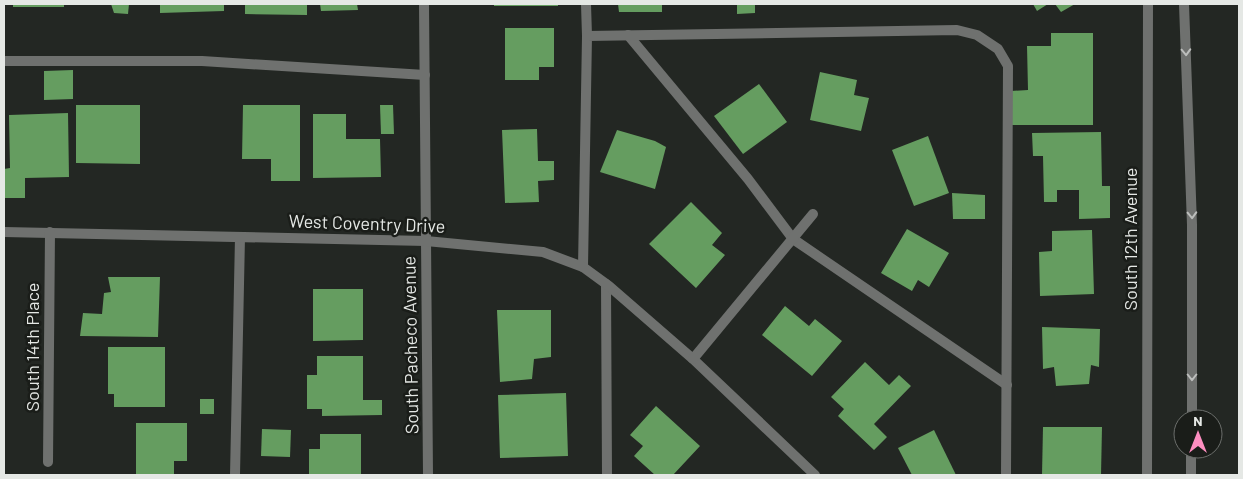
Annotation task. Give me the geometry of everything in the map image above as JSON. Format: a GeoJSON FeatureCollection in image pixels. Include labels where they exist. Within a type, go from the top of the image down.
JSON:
{"type":"FeatureCollection","features":[{"type":"Feature","properties":{"kind":"street","name":"South Pacheco Avenue"},"geometry":{"type":"LineString","coordinates":[[424,4],[428,475]]}},
{"type":"Feature","properties":{"kind":"street"},"geometry":{"type":"LineString","coordinates":[[583,267],[588,36],[586,4]]}},
{"type":"Feature","properties":{"kind":"street","name":"South 12th Avenue"},"geometry":{"type":"LineString","coordinates":[[1147,475],[1148,4]]}},
{"type":"Feature","properties":{"kind":"street"},"geometry":{"type":"LineString","coordinates":[[1184,4],[1192,225],[1192,409]]}},
{"type":"Feature","properties":{"kind":"street"},"geometry":{"type":"LineString","coordinates":[[588,36],[957,30],[977,35],[998,49],[1008,66],[1006,475]]}},
{"type":"Feature","properties":{"kind":"street"},"geometry":{"type":"LineString","coordinates":[[628,35],[748,178],[793,239],[1007,386]]}},
{"type":"Feature","properties":{"kind":"street"},"geometry":{"type":"LineString","coordinates":[[4,61],[202,61],[425,75]]}},
{"type":"Feature","properties":{"kind":"street"},"geometry":{"type":"LineString","coordinates":[[693,359],[813,214]]}},
{"type":"Feature","properties":{"kind":"street","name":"West Coventry Drive"},"geometry":{"type":"LineString","coordinates":[[4,232],[426,241],[543,252],[583,267],[606,284],[693,359],[815,475]]}},
{"type":"Feature","properties":{"kind":"street","name":"South 14th Place"},"geometry":{"type":"LineString","coordinates":[[48,462],[50,232]]}},
{"type":"Feature","properties":{"kind":"street"},"geometry":{"type":"LineString","coordinates":[[235,475],[240,237]]}},
{"type":"Feature","properties":{"kind":"street"},"geometry":{"type":"LineString","coordinates":[[606,284],[607,475]]}},
{"type":"Feature","properties":{"kind":"street"},"geometry":{"type":"LineString","coordinates":[[1191,459],[1191,475]]}},
{"type":"Feature","properties":{"kind":"building"},"geometry":{"type":"Polygon","coordinates":[[[13,4],[64,4],[64,7],[13,7],[13,4]]]}},
{"type":"Feature","properties":{"kind":"building"},"geometry":{"type":"Polygon","coordinates":[[[111,4],[129,4],[128,14],[114,13],[111,4]]]}},
{"type":"Feature","properties":{"kind":"building"},"geometry":{"type":"Polygon","coordinates":[[[160,4],[224,4],[224,11],[160,13],[160,4]]]}},
{"type":"Feature","properties":{"kind":"building"},"geometry":{"type":"Polygon","coordinates":[[[245,4],[307,4],[307,15],[245,14],[245,4]]]}},
{"type":"Feature","properties":{"kind":"building"},"geometry":{"type":"Polygon","coordinates":[[[320,4],[357,4],[358,10],[321,11],[320,4]]]}},
{"type":"Feature","properties":{"kind":"building"},"geometry":{"type":"Polygon","coordinates":[[[494,4],[558,4],[558,6],[494,6],[494,4]]]}},
{"type":"Feature","properties":{"kind":"building"},"geometry":{"type":"Polygon","coordinates":[[[618,4],[662,4],[662,12],[619,12],[618,4]]]}},
{"type":"Feature","properties":{"kind":"building"},"geometry":{"type":"Polygon","coordinates":[[[737,4],[755,4],[755,13],[737,14],[737,4]]]}},
{"type":"Feature","properties":{"kind":"building"},"geometry":{"type":"Polygon","coordinates":[[[1033,4],[1048,4],[1037,11],[1033,4]]]}},
{"type":"Feature","properties":{"kind":"building"},"geometry":{"type":"Polygon","coordinates":[[[1055,4],[1075,4],[1061,12],[1055,4]]]}},
{"type":"Feature","properties":{"kind":"building"},"geometry":{"type":"Polygon","coordinates":[[[505,28],[554,28],[554,67],[539,67],[539,80],[505,80],[505,28]]]}},
{"type":"Feature","properties":{"kind":"building"},"geometry":{"type":"Polygon","coordinates":[[[1051,33],[1093,33],[1093,125],[1011,125],[1011,91],[1028,90],[1027,46],[1051,46],[1051,33]]]}},
{"type":"Feature","properties":{"kind":"building"},"geometry":{"type":"Polygon","coordinates":[[[73,70],[73,99],[44,100],[44,71],[73,70]]]}},
{"type":"Feature","properties":{"kind":"building"},"geometry":{"type":"Polygon","coordinates":[[[820,72],[857,80],[854,95],[869,98],[861,131],[810,120],[820,72]]]}},
{"type":"Feature","properties":{"kind":"building"},"geometry":{"type":"Polygon","coordinates":[[[759,84],[787,122],[743,154],[714,116],[759,84]]]}},
{"type":"Feature","properties":{"kind":"building"},"geometry":{"type":"Polygon","coordinates":[[[76,105],[140,105],[140,164],[76,163],[76,105]]]}},
{"type":"Feature","properties":{"kind":"building"},"geometry":{"type":"Polygon","coordinates":[[[243,105],[300,105],[300,181],[271,181],[271,159],[242,159],[243,105]]]}},
{"type":"Feature","properties":{"kind":"building"},"geometry":{"type":"Polygon","coordinates":[[[380,105],[393,105],[394,134],[381,134],[380,105]]]}},
{"type":"Feature","properties":{"kind":"building"},"geometry":{"type":"Polygon","coordinates":[[[68,113],[69,177],[25,178],[25,198],[4,198],[4,169],[10,168],[9,115],[68,113]]]}},
{"type":"Feature","properties":{"kind":"building"},"geometry":{"type":"Polygon","coordinates":[[[313,114],[346,114],[346,139],[380,139],[381,177],[313,178],[313,114]]]}},
{"type":"Feature","properties":{"kind":"building"},"geometry":{"type":"Polygon","coordinates":[[[537,129],[538,161],[554,161],[554,180],[538,181],[539,202],[505,203],[502,130],[537,129]]]}},
{"type":"Feature","properties":{"kind":"building"},"geometry":{"type":"Polygon","coordinates":[[[617,130],[655,141],[666,147],[655,189],[600,172],[617,130]]]}},
{"type":"Feature","properties":{"kind":"building"},"geometry":{"type":"Polygon","coordinates":[[[1101,132],[1102,186],[1110,186],[1110,218],[1079,219],[1079,190],[1057,190],[1057,202],[1044,202],[1043,156],[1033,156],[1032,133],[1101,132]]]}},
{"type":"Feature","properties":{"kind":"building"},"geometry":{"type":"Polygon","coordinates":[[[928,136],[949,193],[914,206],[892,150],[928,136]]]}},
{"type":"Feature","properties":{"kind":"building"},"geometry":{"type":"Polygon","coordinates":[[[952,193],[985,195],[985,219],[953,219],[952,193]]]}},
{"type":"Feature","properties":{"kind":"building"},"geometry":{"type":"Polygon","coordinates":[[[691,202],[722,233],[712,245],[725,255],[696,288],[649,244],[691,202]]]}},
{"type":"Feature","properties":{"kind":"building"},"geometry":{"type":"Polygon","coordinates":[[[907,229],[949,253],[929,287],[918,280],[912,291],[881,273],[907,229]]]}},
{"type":"Feature","properties":{"kind":"building"},"geometry":{"type":"Polygon","coordinates":[[[1092,230],[1094,294],[1040,296],[1039,252],[1052,251],[1052,231],[1092,230]]]}},
{"type":"Feature","properties":{"kind":"building"},"geometry":{"type":"Polygon","coordinates":[[[108,277],[160,277],[158,337],[80,336],[83,313],[102,314],[104,293],[111,292],[108,277]]]}},
{"type":"Feature","properties":{"kind":"building"},"geometry":{"type":"Polygon","coordinates":[[[313,289],[363,289],[363,340],[313,341],[313,289]]]}},
{"type":"Feature","properties":{"kind":"building"},"geometry":{"type":"Polygon","coordinates":[[[785,306],[809,326],[815,319],[842,341],[812,376],[762,335],[785,306]]]}},
{"type":"Feature","properties":{"kind":"building"},"geometry":{"type":"Polygon","coordinates":[[[497,310],[551,310],[551,357],[534,359],[532,379],[500,382],[497,310]]]}},
{"type":"Feature","properties":{"kind":"building"},"geometry":{"type":"Polygon","coordinates":[[[1042,327],[1100,329],[1099,367],[1091,365],[1089,384],[1056,386],[1054,367],[1043,369],[1042,327]]]}},
{"type":"Feature","properties":{"kind":"building"},"geometry":{"type":"Polygon","coordinates":[[[108,347],[165,347],[165,407],[114,407],[114,394],[108,394],[108,347]]]}},
{"type":"Feature","properties":{"kind":"building"},"geometry":{"type":"Polygon","coordinates":[[[317,356],[363,356],[363,400],[382,400],[382,415],[322,416],[322,409],[307,409],[307,375],[317,375],[317,356]]]}},
{"type":"Feature","properties":{"kind":"building"},"geometry":{"type":"Polygon","coordinates":[[[865,362],[889,385],[899,375],[911,386],[874,424],[887,437],[874,450],[838,416],[844,409],[831,397],[865,362]]]}},
{"type":"Feature","properties":{"kind":"building"},"geometry":{"type":"Polygon","coordinates":[[[566,393],[568,456],[500,458],[498,395],[566,393]]]}},
{"type":"Feature","properties":{"kind":"building"},"geometry":{"type":"Polygon","coordinates":[[[200,399],[214,399],[214,414],[200,414],[200,399]]]}},
{"type":"Feature","properties":{"kind":"building"},"geometry":{"type":"Polygon","coordinates":[[[656,406],[700,446],[673,475],[655,475],[634,456],[643,446],[630,435],[656,406]]]}},
{"type":"Feature","properties":{"kind":"building"},"geometry":{"type":"Polygon","coordinates":[[[136,423],[187,423],[187,461],[174,461],[174,475],[136,475],[136,423]]]}},
{"type":"Feature","properties":{"kind":"building"},"geometry":{"type":"Polygon","coordinates":[[[1043,427],[1102,427],[1101,475],[1042,475],[1043,427]]]}},
{"type":"Feature","properties":{"kind":"building"},"geometry":{"type":"Polygon","coordinates":[[[262,429],[291,430],[290,457],[261,456],[262,429]]]}},
{"type":"Feature","properties":{"kind":"building"},"geometry":{"type":"Polygon","coordinates":[[[934,430],[956,475],[912,475],[898,448],[934,430]]]}},
{"type":"Feature","properties":{"kind":"building"},"geometry":{"type":"Polygon","coordinates":[[[320,434],[361,434],[361,475],[309,475],[309,449],[320,449],[320,434]]]}}]}
